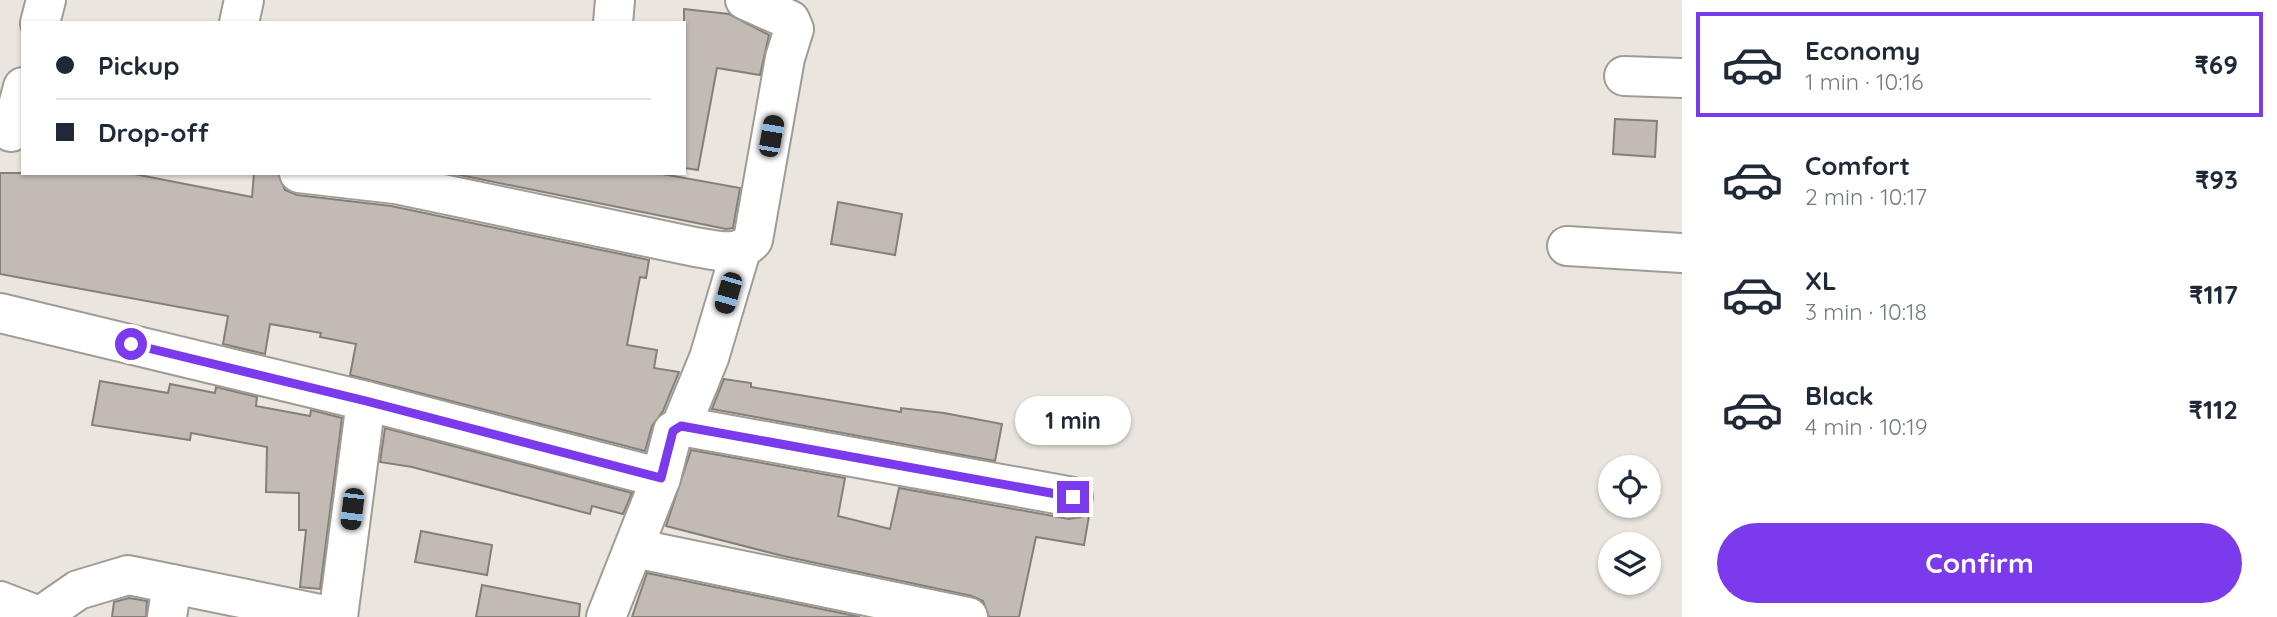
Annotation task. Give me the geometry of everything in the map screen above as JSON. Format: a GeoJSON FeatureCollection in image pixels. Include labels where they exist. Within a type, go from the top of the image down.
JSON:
{"type":"FeatureCollection","features":[{"type":"Feature","properties":{"kind":"street"},"geometry":{"type":"LineString","coordinates":[[41,21],[46,0]]}},
{"type":"Feature","properties":{"kind":"street"},"geometry":{"type":"LineString","coordinates":[[239,21],[244,0]]}},
{"type":"Feature","properties":{"kind":"street"},"geometry":{"type":"LineString","coordinates":[[613,21],[615,0]]}},
{"type":"Feature","properties":{"kind":"street"},"geometry":{"type":"LineString","coordinates":[[316,175],[395,184],[695,247],[727,252],[741,250],[753,240],[785,58],[794,29],[790,20],[745,0]]}},
{"type":"Feature","properties":{"kind":"street"},"geometry":{"type":"LineString","coordinates":[[1624,76],[1682,78]]}},
{"type":"Feature","properties":{"kind":"street"},"geometry":{"type":"LineString","coordinates":[[11,132],[21,94]]}},
{"type":"Feature","properties":{"kind":"street"},"geometry":{"type":"LineString","coordinates":[[1567,246],[1682,253]]}},
{"type":"Feature","properties":{"kind":"street"},"geometry":{"type":"LineString","coordinates":[[606,617],[661,478],[673,431],[681,426],[709,358],[741,250]]}},
{"type":"Feature","properties":{"kind":"street"},"geometry":{"type":"LineString","coordinates":[[0,313],[366,401],[661,478]]}},
{"type":"Feature","properties":{"kind":"street"},"geometry":{"type":"LineString","coordinates":[[0,601],[39,617],[78,590],[128,575],[170,601],[336,617],[366,401]]}},
{"type":"Feature","properties":{"kind":"street"},"geometry":{"type":"LineString","coordinates":[[681,426],[1073,497]]}},
{"type":"Feature","properties":{"kind":"street"},"geometry":{"type":"LineString","coordinates":[[634,548],[968,617]]}},
{"type":"Feature","properties":{"kind":"building"},"geometry":{"type":"Polygon","coordinates":[[[684,9],[729,14],[769,35],[760,75],[717,68],[698,170],[686,168],[684,9]]]}},
{"type":"Feature","properties":{"kind":"building"},"geometry":{"type":"Polygon","coordinates":[[[1615,119],[1657,121],[1655,157],[1613,154],[1615,119]]]}},
{"type":"Feature","properties":{"kind":"building"},"geometry":{"type":"Polygon","coordinates":[[[0,173],[139,175],[252,197],[254,175],[279,175],[285,190],[297,195],[391,206],[649,260],[646,278],[640,277],[627,345],[657,350],[654,368],[679,372],[663,411],[652,426],[645,451],[350,375],[356,344],[320,337],[321,333],[270,324],[265,354],[223,344],[228,316],[0,274],[0,173]]]}},
{"type":"Feature","properties":{"kind":"building"},"geometry":{"type":"Polygon","coordinates":[[[460,175],[668,175],[740,188],[733,228],[726,229],[460,175]]]}},
{"type":"Feature","properties":{"kind":"building"},"geometry":{"type":"Polygon","coordinates":[[[838,202],[902,214],[895,255],[831,244],[838,202]]]}},
{"type":"Feature","properties":{"kind":"building"},"geometry":{"type":"Polygon","coordinates":[[[724,379],[751,383],[751,387],[901,412],[901,408],[944,413],[1002,424],[995,461],[712,409],[724,379]]]}},
{"type":"Feature","properties":{"kind":"building"},"geometry":{"type":"Polygon","coordinates":[[[100,381],[168,393],[170,384],[215,393],[216,387],[257,397],[256,406],[310,416],[311,410],[342,418],[320,589],[300,587],[306,530],[299,530],[299,493],[266,492],[267,447],[191,433],[190,440],[92,425],[100,381]]]}},
{"type":"Feature","properties":{"kind":"building"},"geometry":{"type":"Polygon","coordinates":[[[385,428],[632,493],[623,514],[592,506],[590,514],[412,467],[380,462],[385,428]]]}},
{"type":"Feature","properties":{"kind":"building"},"geometry":{"type":"Polygon","coordinates":[[[691,450],[845,478],[838,516],[890,529],[899,488],[1069,519],[1081,517],[1090,510],[1084,545],[1036,537],[1019,617],[989,617],[983,601],[972,596],[783,556],[666,526],[691,450]]]}},
{"type":"Feature","properties":{"kind":"building"},"geometry":{"type":"Polygon","coordinates":[[[421,531],[492,545],[487,575],[415,562],[421,531]]]}},
{"type":"Feature","properties":{"kind":"building"},"geometry":{"type":"Polygon","coordinates":[[[647,573],[860,617],[632,617],[647,573]]]}},
{"type":"Feature","properties":{"kind":"building"},"geometry":{"type":"Polygon","coordinates":[[[482,585],[580,604],[579,617],[476,617],[482,585]]]}},
{"type":"Feature","properties":{"kind":"building"},"geometry":{"type":"Polygon","coordinates":[[[129,598],[147,601],[146,617],[112,617],[114,602],[129,598]]]}},
{"type":"Feature","properties":{"kind":"route"},"geometry":{"type":"LineString","coordinates":[[131,344],[366,401],[661,478],[673,431],[681,426],[1073,497]]}}]}
